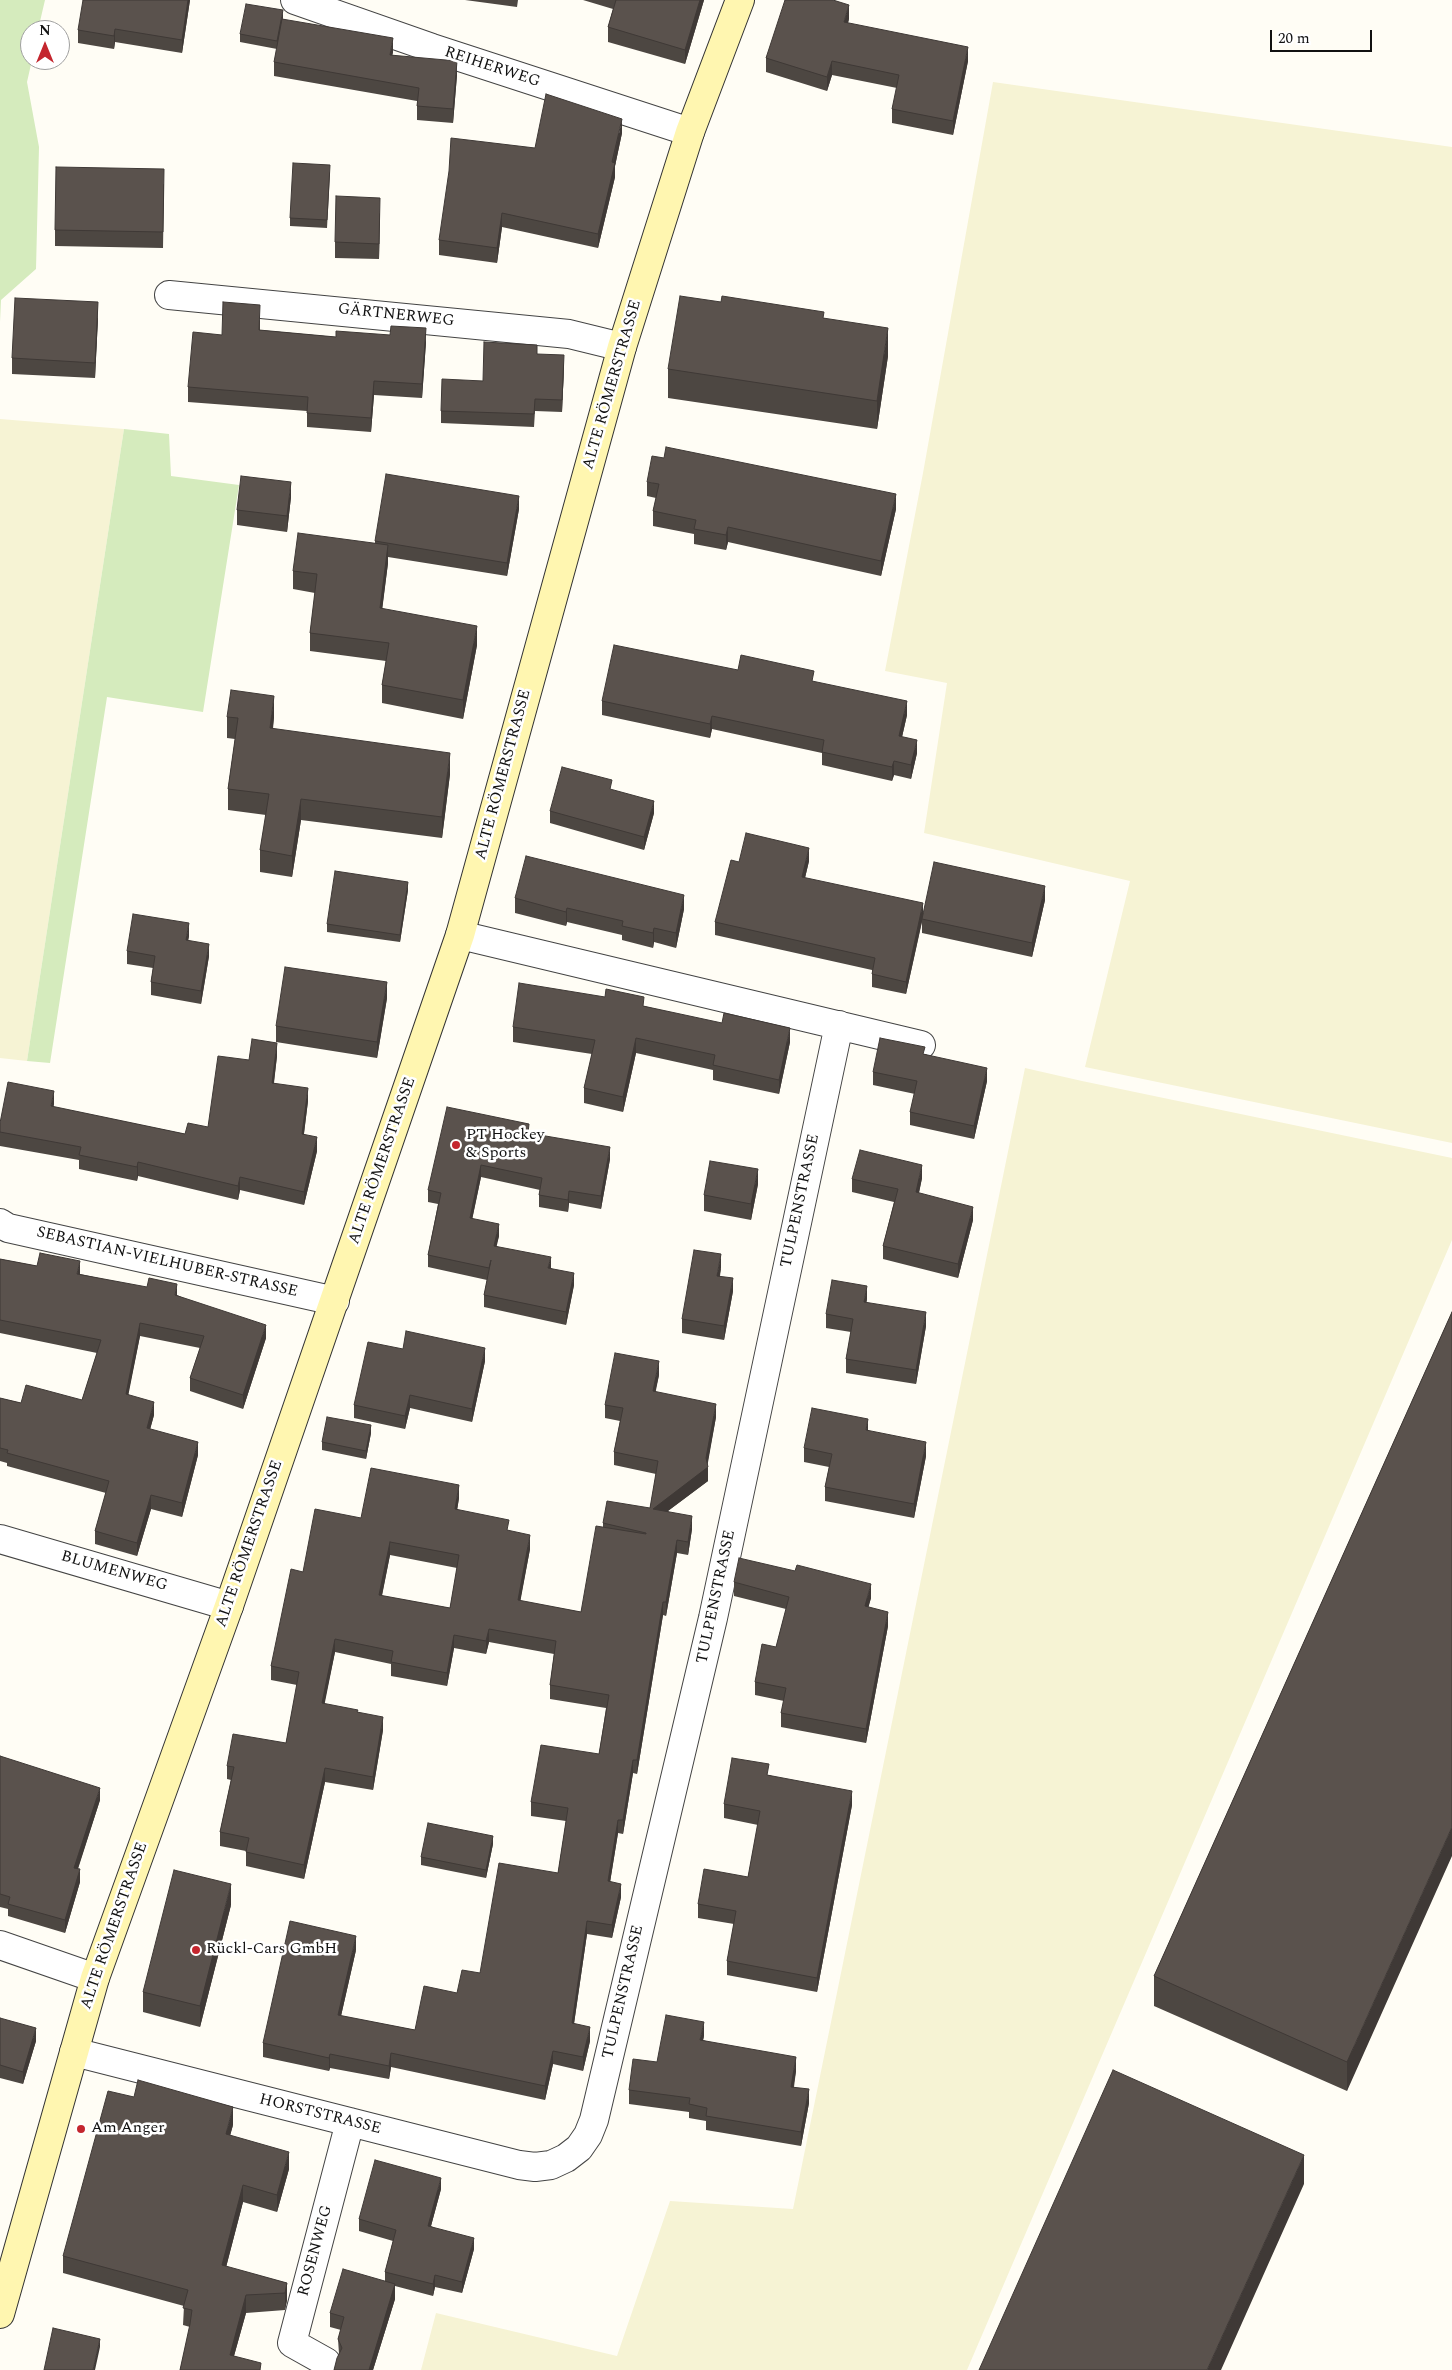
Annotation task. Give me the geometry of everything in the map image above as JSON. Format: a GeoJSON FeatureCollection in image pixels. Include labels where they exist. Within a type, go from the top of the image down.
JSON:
{"type":"FeatureCollection","features":[{"type":"Feature","properties":{"kind":"main road","name":"ALTE RÖMERSTRASSE"},"geometry":{"type":"LineString","coordinates":[[0,2314],[95,1978],[229,1606],[460,935],[622,347],[690,132],[740,0]]}},
{"type":"Feature","properties":{"kind":"street","name":"REIHERWEG"},"geometry":{"type":"LineString","coordinates":[[296,0],[432,48],[690,132]]}},
{"type":"Feature","properties":{"kind":"street","name":"GÄRTNERWEG"},"geometry":{"type":"LineString","coordinates":[[169,295],[569,334],[622,347]]}},
{"type":"Feature","properties":{"kind":"street"},"geometry":{"type":"LineString","coordinates":[[460,935],[922,1045]]}},
{"type":"Feature","properties":{"kind":"street","name":"TULPENSTRASSE"},"geometry":{"type":"LineString","coordinates":[[566,2158],[578,2148],[588,2135],[596,2110],[713,1618],[839,1025]]}},
{"type":"Feature","properties":{"kind":"street","name":"SEBASTIAN-VIELHUBER-STRASSE"},"geometry":{"type":"LineString","coordinates":[[0,1223],[8,1228],[335,1301]]}},
{"type":"Feature","properties":{"kind":"street","name":"BLUMENWEG"},"geometry":{"type":"LineString","coordinates":[[0,1539],[229,1606]]}},
{"type":"Feature","properties":{"kind":"street"},"geometry":{"type":"LineString","coordinates":[[0,1945],[95,1978]]}},
{"type":"Feature","properties":{"kind":"street","name":"HORSTSTRASSE"},"geometry":{"type":"LineString","coordinates":[[74,2052],[519,2166],[551,2165],[566,2158]]}},
{"type":"Feature","properties":{"kind":"street","name":"ROSENWEG"},"geometry":{"type":"LineString","coordinates":[[326,2362],[292,2343],[350,2122]]}},
{"type":"Feature","properties":{"kind":"shaded area"},"geometry":{"type":"Polygon","coordinates":[[[993,82],[1452,147],[1452,1143],[1085,1067],[1130,881],[924,833],[947,683],[885,671],[923,473],[993,82]]]}},
{"type":"Feature","properties":{"kind":"shaded area"},"geometry":{"type":"Polygon","coordinates":[[[0,419],[124,429],[27,1061],[0,1058],[0,419]]]}},
{"type":"Feature","properties":{"kind":"shaded area"},"geometry":{"type":"Polygon","coordinates":[[[1025,1068],[1452,1158],[1452,1240],[967,2370],[421,2370],[436,2313],[617,2356],[670,2201],[793,2209],[1025,1068]]]}},
{"type":"Feature","properties":{"kind":"green space"},"geometry":{"type":"Polygon","coordinates":[[[0,0],[45,0],[40,20],[20,20],[20,70],[30,70],[27,82],[39,147],[36,269],[1,300],[0,322],[0,0]]]}},
{"type":"Feature","properties":{"kind":"green space"},"geometry":{"type":"Polygon","coordinates":[[[124,429],[169,434],[171,476],[239,485],[203,712],[107,697],[50,1063],[27,1061],[124,429]]]}},
{"type":"Feature","properties":{"kind":"building"},"geometry":{"type":"Polygon","coordinates":[[[83,0],[188,0],[182,40],[115,29],[114,36],[78,30],[83,0]]]}},
{"type":"Feature","properties":{"kind":"building"},"geometry":{"type":"Polygon","coordinates":[[[616,0],[700,0],[685,50],[608,27],[616,0]]]}},
{"type":"Feature","properties":{"kind":"building"},"geometry":{"type":"Polygon","coordinates":[[[785,0],[833,0],[849,5],[844,22],[968,47],[953,121],[892,109],[899,75],[832,61],[827,77],[766,58],[785,0]]]}},
{"type":"Feature","properties":{"kind":"building"},"geometry":{"type":"Polygon","coordinates":[[[246,4],[283,10],[277,41],[240,34],[246,4]]]}},
{"type":"Feature","properties":{"kind":"building"},"geometry":{"type":"Polygon","coordinates":[[[282,19],[393,38],[390,55],[457,61],[453,109],[417,106],[419,88],[274,62],[282,19]]]}},
{"type":"Feature","properties":{"kind":"building"},"geometry":{"type":"Polygon","coordinates":[[[546,94],[622,119],[612,162],[615,163],[598,234],[502,213],[497,248],[439,240],[449,171],[451,138],[535,148],[546,94]]]}},
{"type":"Feature","properties":{"kind":"building"},"geometry":{"type":"Polygon","coordinates":[[[293,163],[330,165],[327,220],[290,218],[293,163]]]}},
{"type":"Feature","properties":{"kind":"building"},"geometry":{"type":"Polygon","coordinates":[[[56,167],[164,169],[163,232],[55,230],[56,167]]]}},
{"type":"Feature","properties":{"kind":"building"},"geometry":{"type":"Polygon","coordinates":[[[336,196],[380,198],[379,244],[335,242],[336,196]]]}},
{"type":"Feature","properties":{"kind":"building"},"geometry":{"type":"Polygon","coordinates":[[[680,296],[721,302],[722,296],[824,312],[823,318],[888,328],[877,401],[668,369],[680,296]]]}},
{"type":"Feature","properties":{"kind":"building"},"geometry":{"type":"Polygon","coordinates":[[[15,298],[98,302],[95,363],[12,358],[15,298]]]}},
{"type":"Feature","properties":{"kind":"building"},"geometry":{"type":"Polygon","coordinates":[[[223,302],[260,305],[259,330],[336,337],[336,331],[390,335],[391,326],[426,328],[422,384],[374,381],[371,418],[307,413],[308,397],[188,387],[193,332],[222,335],[223,302]]]}},
{"type":"Feature","properties":{"kind":"building"},"geometry":{"type":"Polygon","coordinates":[[[484,342],[537,345],[537,354],[564,355],[562,400],[535,399],[534,414],[441,411],[442,379],[483,381],[484,342]]]}},
{"type":"Feature","properties":{"kind":"building"},"geometry":{"type":"Polygon","coordinates":[[[666,447],[896,494],[881,561],[728,527],[726,535],[694,529],[696,520],[653,511],[659,484],[647,482],[652,456],[664,458],[666,447]]]}},
{"type":"Feature","properties":{"kind":"building"},"geometry":{"type":"Polygon","coordinates":[[[386,474],[519,496],[507,563],[375,541],[386,474]]]}},
{"type":"Feature","properties":{"kind":"building"},"geometry":{"type":"Polygon","coordinates":[[[241,476],[291,482],[287,516],[237,510],[241,476]]]}},
{"type":"Feature","properties":{"kind":"building"},"geometry":{"type":"Polygon","coordinates":[[[298,533],[388,545],[380,608],[477,626],[463,700],[382,685],[389,643],[310,633],[317,574],[293,571],[298,533]]]}},
{"type":"Feature","properties":{"kind":"building"},"geometry":{"type":"Polygon","coordinates":[[[614,645],[738,670],[741,655],[814,671],[812,681],[907,701],[899,736],[917,740],[911,765],[894,761],[892,767],[822,752],[824,740],[712,716],[710,724],[602,701],[614,645]]]}},
{"type":"Feature","properties":{"kind":"building"},"geometry":{"type":"Polygon","coordinates":[[[231,690],[274,696],[270,728],[450,753],[442,817],[301,799],[292,856],[260,850],[269,794],[228,789],[238,718],[227,717],[231,690]]]}},
{"type":"Feature","properties":{"kind":"building"},"geometry":{"type":"Polygon","coordinates":[[[562,767],[612,780],[610,789],[654,801],[644,837],[550,811],[562,767]]]}},
{"type":"Feature","properties":{"kind":"building"},"geometry":{"type":"Polygon","coordinates":[[[746,833],[809,848],[802,877],[923,903],[906,982],[872,974],[875,958],[715,922],[731,860],[739,862],[746,833]]]}},
{"type":"Feature","properties":{"kind":"building"},"geometry":{"type":"Polygon","coordinates":[[[526,856],[684,895],[676,933],[654,928],[653,933],[622,926],[623,921],[567,908],[566,912],[515,898],[526,856]]]}},
{"type":"Feature","properties":{"kind":"building"},"geometry":{"type":"Polygon","coordinates":[[[934,862],[1045,886],[1032,943],[922,919],[934,862]]]}},
{"type":"Feature","properties":{"kind":"building"},"geometry":{"type":"Polygon","coordinates":[[[335,871],[408,882],[400,935],[327,924],[335,871]]]}},
{"type":"Feature","properties":{"kind":"building"},"geometry":{"type":"Polygon","coordinates":[[[133,914],[189,923],[186,940],[209,944],[201,991],[151,982],[155,956],[127,951],[133,914]]]}},
{"type":"Feature","properties":{"kind":"building"},"geometry":{"type":"Polygon","coordinates":[[[285,967],[387,982],[377,1042],[276,1026],[285,967]]]}},
{"type":"Feature","properties":{"kind":"building"},"geometry":{"type":"Polygon","coordinates":[[[519,983],[605,997],[606,989],[644,997],[643,1006],[722,1023],[724,1013],[790,1028],[779,1080],[713,1065],[715,1055],[636,1038],[623,1097],[584,1088],[595,1040],[513,1027],[519,983]]]}},
{"type":"Feature","properties":{"kind":"building"},"geometry":{"type":"Polygon","coordinates":[[[880,1038],[925,1047],[923,1054],[987,1068],[974,1126],[910,1112],[917,1081],[873,1072],[880,1038]]]}},
{"type":"Feature","properties":{"kind":"building"},"geometry":{"type":"Polygon","coordinates":[[[252,1039],[277,1043],[272,1083],[308,1088],[302,1134],[317,1137],[304,1192],[240,1177],[238,1186],[138,1162],[137,1167],[79,1155],[81,1147],[0,1132],[8,1082],[54,1091],[51,1106],[185,1134],[188,1123],[208,1127],[218,1056],[249,1060],[252,1039]]]}},
{"type":"Feature","properties":{"kind":"building"},"geometry":{"type":"Polygon","coordinates":[[[447,1107],[529,1124],[528,1133],[610,1147],[601,1196],[569,1191],[568,1200],[539,1195],[542,1178],[481,1165],[470,1218],[499,1224],[494,1246],[551,1257],[548,1268],[574,1273],[566,1312],[484,1295],[491,1260],[489,1268],[428,1255],[441,1193],[428,1190],[447,1107]]]}},
{"type":"Feature","properties":{"kind":"building"},"geometry":{"type":"Polygon","coordinates":[[[860,1150],[922,1165],[916,1192],[973,1207],[958,1264],[883,1246],[898,1189],[852,1179],[860,1150]]]}},
{"type":"Feature","properties":{"kind":"building"},"geometry":{"type":"Polygon","coordinates":[[[710,1161],[758,1169],[751,1204],[704,1195],[710,1161]]]}},
{"type":"Feature","properties":{"kind":"building"},"geometry":{"type":"Polygon","coordinates":[[[694,1250],[721,1254],[717,1276],[733,1278],[724,1326],[682,1319],[694,1250]]]}},
{"type":"Feature","properties":{"kind":"building"},"geometry":{"type":"Polygon","coordinates":[[[40,1253],[80,1261],[77,1274],[147,1287],[149,1278],[177,1284],[175,1295],[266,1325],[243,1395],[190,1378],[204,1336],[140,1323],[126,1394],[154,1402],[147,1428],[198,1442],[182,1503],[151,1495],[137,1543],[95,1531],[109,1481],[7,1453],[8,1450],[0,1448],[0,1398],[21,1403],[26,1385],[82,1400],[101,1340],[0,1320],[0,1259],[37,1266],[40,1253]]]}},
{"type":"Feature","properties":{"kind":"building"},"geometry":{"type":"Polygon","coordinates":[[[832,1280],[867,1286],[864,1302],[926,1312],[916,1370],[846,1359],[853,1319],[826,1314],[832,1280]]]}},
{"type":"Feature","properties":{"kind":"building"},"geometry":{"type":"Polygon","coordinates":[[[1452,1312],[1452,1827],[1347,2062],[1154,1976],[1452,1312]]]}},
{"type":"Feature","properties":{"kind":"building"},"geometry":{"type":"Polygon","coordinates":[[[406,1331],[485,1348],[472,1409],[410,1395],[405,1416],[354,1405],[368,1342],[403,1349],[406,1331]]]}},
{"type":"Feature","properties":{"kind":"building"},"geometry":{"type":"Polygon","coordinates":[[[615,1353],[659,1361],[653,1391],[716,1404],[706,1458],[708,1467],[653,1509],[692,1516],[688,1542],[677,1540],[666,1602],[663,1602],[637,1760],[633,1760],[623,1820],[618,1820],[608,1881],[621,1884],[612,1925],[587,1921],[572,2023],[590,2027],[583,2057],[553,2051],[545,2086],[391,2053],[389,2066],[330,2054],[329,2058],[263,2043],[290,1921],[356,1936],[338,2015],[415,2030],[424,1986],[457,1993],[462,1970],[480,1973],[499,1863],[558,1873],[568,1808],[531,1802],[541,1745],[599,1754],[609,1695],[550,1685],[556,1641],[489,1629],[486,1641],[454,1635],[447,1673],[391,1662],[393,1651],[335,1639],[322,1703],[383,1717],[373,1777],[325,1768],[304,1865],[246,1852],[249,1838],[220,1832],[234,1767],[227,1766],[233,1734],[286,1743],[299,1672],[271,1666],[291,1569],[303,1572],[315,1509],[361,1518],[371,1468],[459,1485],[455,1509],[509,1520],[507,1530],[530,1535],[518,1600],[581,1612],[596,1526],[646,1534],[603,1523],[607,1501],[650,1508],[658,1461],[614,1452],[623,1408],[605,1405],[615,1353]],[[390,1542],[379,1595],[450,1608],[459,1555],[390,1542]]]}},
{"type":"Feature","properties":{"kind":"building"},"geometry":{"type":"Polygon","coordinates":[[[812,1408],[868,1419],[866,1430],[926,1442],[914,1504],[825,1487],[832,1454],[804,1448],[812,1408]]]}},
{"type":"Feature","properties":{"kind":"building"},"geometry":{"type":"Polygon","coordinates":[[[327,1417],[371,1425],[366,1451],[322,1442],[327,1417]]]}},
{"type":"Feature","properties":{"kind":"building"},"geometry":{"type":"Polygon","coordinates":[[[739,1558],[795,1571],[797,1565],[871,1584],[865,1606],[888,1612],[866,1729],[781,1713],[786,1688],[755,1682],[762,1644],[776,1647],[789,1597],[734,1582],[739,1558]]]}},
{"type":"Feature","properties":{"kind":"building"},"geometry":{"type":"Polygon","coordinates":[[[0,1756],[100,1788],[74,1868],[80,1869],[65,1920],[8,1904],[10,1897],[0,1894],[0,1756]]]}},
{"type":"Feature","properties":{"kind":"building"},"geometry":{"type":"Polygon","coordinates":[[[732,1758],[769,1764],[767,1775],[852,1791],[817,1978],[727,1961],[736,1911],[698,1904],[704,1869],[748,1877],[760,1811],[724,1804],[732,1758]]]}},
{"type":"Feature","properties":{"kind":"building"},"geometry":{"type":"Polygon","coordinates":[[[428,1823],[493,1836],[486,1870],[421,1857],[428,1823]]]}},
{"type":"Feature","properties":{"kind":"building"},"geometry":{"type":"Polygon","coordinates":[[[174,1870],[231,1884],[200,2006],[143,1992],[174,1870]]]}},
{"type":"Feature","properties":{"kind":"building"},"geometry":{"type":"Polygon","coordinates":[[[666,2015],[704,2022],[700,2040],[796,2057],[791,2087],[809,2089],[801,2132],[706,2116],[707,2108],[689,2104],[690,2098],[629,2090],[633,2059],[657,2062],[666,2015]]]}},
{"type":"Feature","properties":{"kind":"building"},"geometry":{"type":"Polygon","coordinates":[[[0,2018],[36,2028],[23,2072],[0,2065],[0,2018]]]}},
{"type":"Feature","properties":{"kind":"building"},"geometry":{"type":"Polygon","coordinates":[[[1113,2070],[1304,2155],[1207,2370],[979,2370],[1113,2070]]]}},
{"type":"Feature","properties":{"kind":"building"},"geometry":{"type":"Polygon","coordinates":[[[138,2080],[233,2107],[226,2134],[289,2152],[277,2195],[243,2185],[222,2265],[287,2283],[285,2293],[246,2295],[230,2355],[261,2363],[260,2370],[180,2370],[192,2310],[183,2308],[188,2290],[63,2256],[108,2091],[134,2097],[138,2080]]]}},
{"type":"Feature","properties":{"kind":"building"},"geometry":{"type":"Polygon","coordinates":[[[375,2160],[441,2178],[428,2226],[474,2238],[462,2282],[435,2275],[433,2284],[385,2272],[396,2230],[359,2219],[375,2160]]]}},
{"type":"Feature","properties":{"kind":"building"},"geometry":{"type":"Polygon","coordinates":[[[343,2269],[395,2284],[369,2370],[334,2370],[342,2348],[338,2339],[344,2317],[330,2313],[343,2269]]]}},
{"type":"Feature","properties":{"kind":"building"},"geometry":{"type":"Polygon","coordinates":[[[53,2328],[100,2339],[93,2370],[44,2370],[53,2328]]]}},
{"type":"Feature","properties":{"kind":"place","name":"PT Hockey & Sports"},"geometry":{"type":"Point","coordinates":[456,1145]}},
{"type":"Feature","properties":{"kind":"place","name":"Rückl-Cars GmbH"},"geometry":{"type":"Point","coordinates":[196,1950]}},
{"type":"Feature","properties":{"kind":"place","name":"Am Anger"},"geometry":{"type":"Point","coordinates":[81,2129]}}]}
